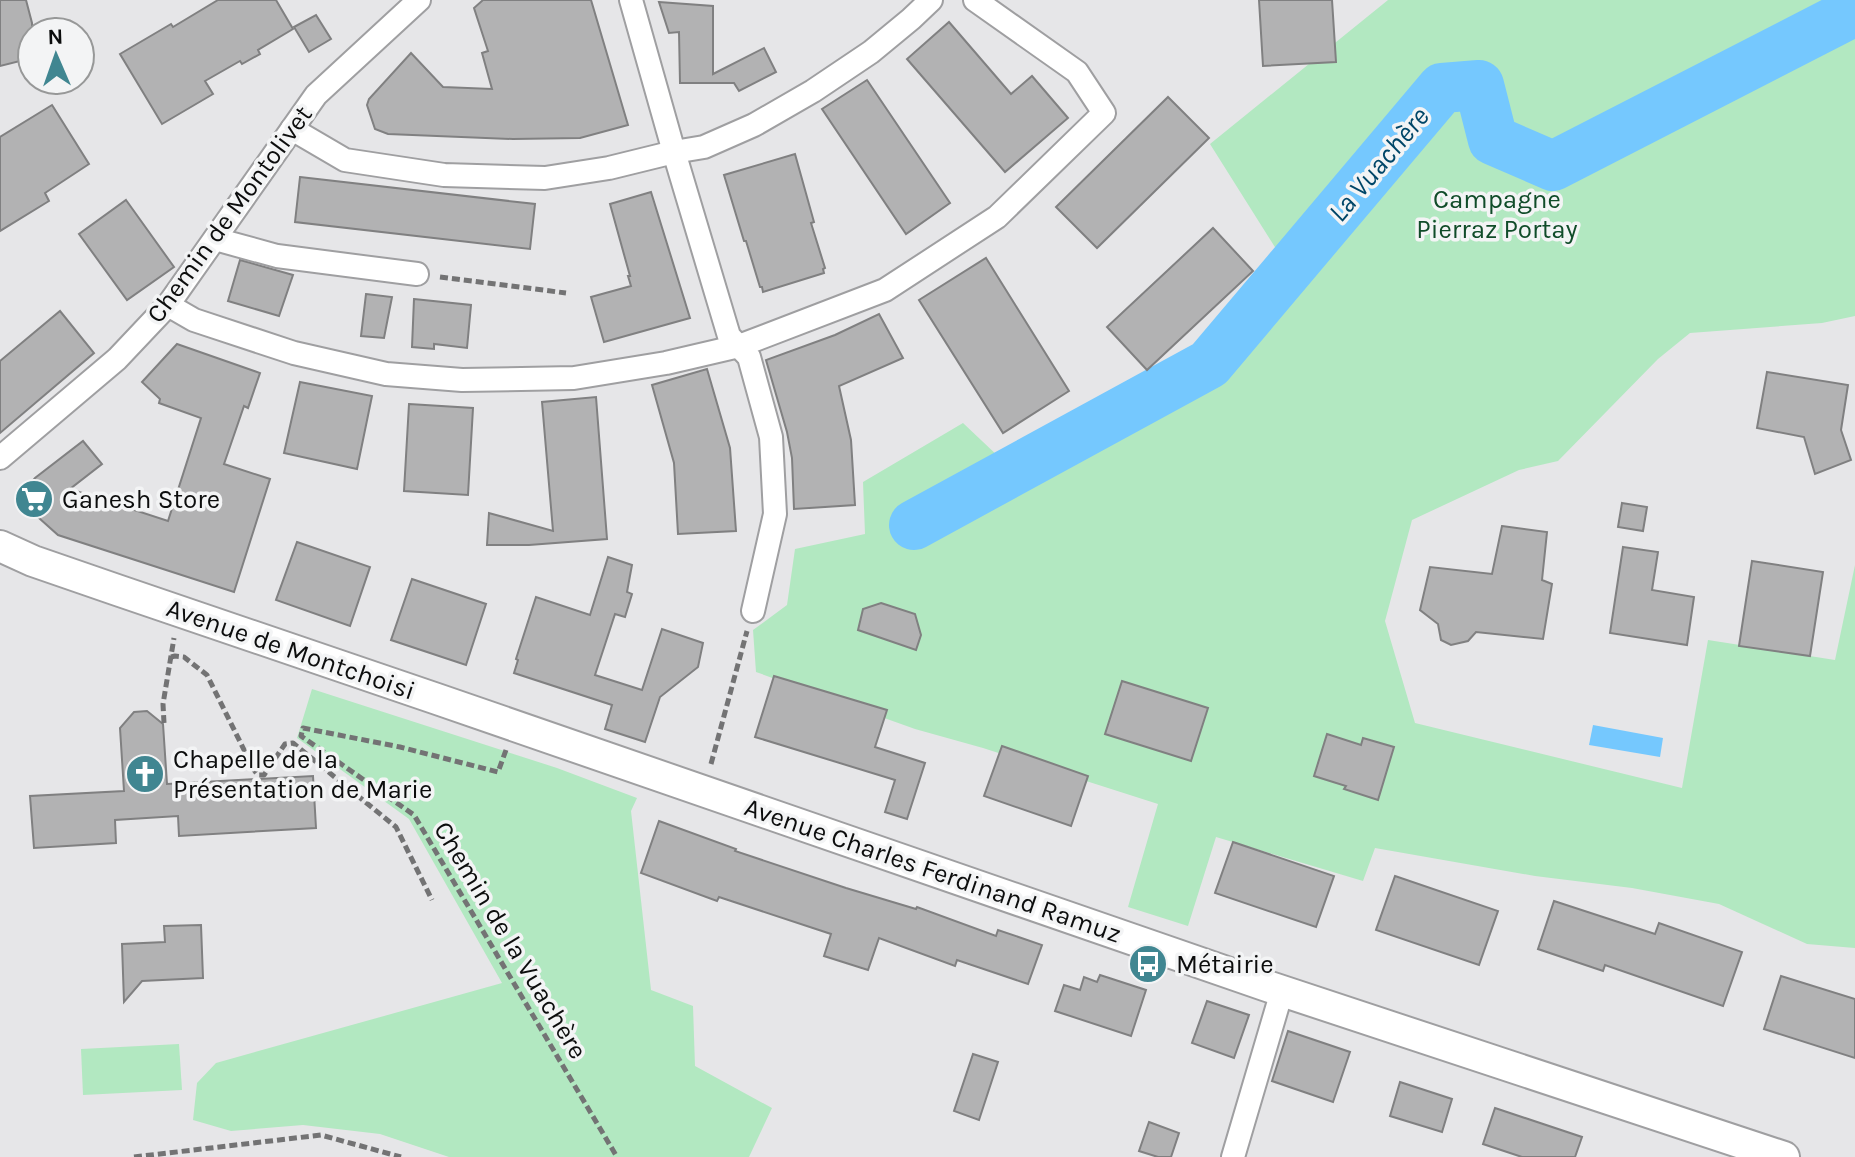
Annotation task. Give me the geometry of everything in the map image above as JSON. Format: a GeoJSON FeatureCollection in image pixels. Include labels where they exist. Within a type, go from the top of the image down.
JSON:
{"type":"FeatureCollection","features":[{"type":"Feature","properties":{"kind":"street","name":"Chemin de Montolivet"},"geometry":{"type":"LineString","coordinates":[[0,458],[117,359],[168,305],[316,95],[419,0]]}},
{"type":"Feature","properties":{"kind":"street"},"geometry":{"type":"LineString","coordinates":[[631,0],[729,336],[749,357],[771,437],[775,514],[753,611]]}},
{"type":"Feature","properties":{"kind":"street"},"geometry":{"type":"LineString","coordinates":[[292,129],[345,160],[444,175],[545,178],[609,168],[704,147],[754,125],[871,52],[931,0]]}},
{"type":"Feature","properties":{"kind":"street"},"geometry":{"type":"LineString","coordinates":[[168,305],[194,320],[294,353],[386,374],[462,380],[574,378],[666,363],[739,346],[885,290],[997,217],[1104,113],[1077,72],[975,0]]}},
{"type":"Feature","properties":{"kind":"street"},"geometry":{"type":"LineString","coordinates":[[215,239],[277,256],[417,274]]}},
{"type":"Feature","properties":{"kind":"street","name":"Avenue de Montchoisi"},"geometry":{"type":"LineString","coordinates":[[0,546],[33,561],[583,750]]}},
{"type":"Feature","properties":{"kind":"street","name":"Avenue Charles Ferdinand Ramuz"},"geometry":{"type":"LineString","coordinates":[[583,750],[1282,991],[1784,1157]]}},
{"type":"Feature","properties":{"kind":"street"},"geometry":{"type":"LineString","coordinates":[[1233,1157],[1282,991]]}},
{"type":"Feature","properties":{"kind":"path"},"geometry":{"type":"LineString","coordinates":[[417,274],[566,293]]}},
{"type":"Feature","properties":{"kind":"path"},"geometry":{"type":"LineString","coordinates":[[703,792],[753,611]]}},
{"type":"Feature","properties":{"kind":"path"},"geometry":{"type":"LineString","coordinates":[[164,723],[163,704],[174,637]]}},
{"type":"Feature","properties":{"kind":"path"},"geometry":{"type":"LineString","coordinates":[[171,657],[184,657],[207,675],[258,775],[268,771],[285,744],[293,743],[396,827],[432,900]]}},
{"type":"Feature","properties":{"kind":"path","name":"Chemin de la Vuachère"},"geometry":{"type":"LineString","coordinates":[[506,749],[498,772],[400,747],[303,728],[301,736],[414,815],[617,1157]]}},
{"type":"Feature","properties":{"kind":"path"},"geometry":{"type":"LineString","coordinates":[[134,1157],[321,1135],[401,1157]]}},
{"type":"Feature","properties":{"kind":"green space","name":"Campagne Pierraz Portay"},"geometry":{"type":"Polygon","coordinates":[[[1388,0],[1855,0],[1855,316],[1822,323],[1690,333],[1658,359],[1558,461],[1519,470],[1412,520],[1385,621],[1415,723],[1682,788],[1708,640],[1835,660],[1855,565],[1855,948],[1807,944],[1719,904],[1632,888],[1535,876],[1375,848],[1363,881],[1216,837],[1188,926],[1128,907],[1158,804],[915,729],[756,672],[753,630],[787,605],[795,549],[865,534],[863,482],[963,423],[1000,458],[1051,453],[1210,369],[1290,271],[1210,144],[1388,0]]]}},
{"type":"Feature","properties":{"kind":"green space"},"geometry":{"type":"Polygon","coordinates":[[[312,689],[557,768],[637,798],[631,811],[651,990],[693,1006],[695,1066],[772,1108],[749,1157],[449,1157],[380,1134],[303,1125],[231,1131],[193,1120],[197,1083],[216,1063],[502,983],[409,819],[297,738],[312,689]]]}},
{"type":"Feature","properties":{"kind":"green space"},"geometry":{"type":"Polygon","coordinates":[[[179,1044],[182,1090],[83,1095],[81,1049],[179,1044]]]}},
{"type":"Feature","properties":{"kind":"water"},"geometry":{"type":"Polygon","coordinates":[[[1593,725],[1663,738],[1660,757],[1589,745],[1593,725]]]}},
{"type":"Feature","properties":{"kind":"building"},"geometry":{"type":"Polygon","coordinates":[[[0,0],[26,0],[30,16],[16,16],[16,62],[0,66],[0,0]]]}},
{"type":"Feature","properties":{"kind":"building"},"geometry":{"type":"Polygon","coordinates":[[[218,0],[276,0],[293,29],[258,50],[260,54],[242,64],[240,61],[205,81],[213,94],[162,124],[120,54],[218,0]]]}},
{"type":"Feature","properties":{"kind":"building"},"geometry":{"type":"Polygon","coordinates":[[[483,0],[591,0],[628,125],[580,138],[388,134],[375,129],[367,105],[369,99],[411,53],[443,87],[492,89],[482,53],[488,51],[474,8],[483,0]]]}},
{"type":"Feature","properties":{"kind":"building"},"geometry":{"type":"Polygon","coordinates":[[[1259,0],[1332,0],[1336,62],[1263,66],[1259,0]]]}},
{"type":"Feature","properties":{"kind":"building"},"geometry":{"type":"Polygon","coordinates":[[[659,2],[713,6],[713,74],[764,48],[776,72],[739,91],[734,83],[680,83],[679,32],[669,33],[659,2]]]}},
{"type":"Feature","properties":{"kind":"building"},"geometry":{"type":"Polygon","coordinates":[[[316,15],[331,39],[309,52],[294,27],[316,15]]]}},
{"type":"Feature","properties":{"kind":"building"},"geometry":{"type":"Polygon","coordinates":[[[949,22],[1011,94],[1032,76],[1068,118],[1005,172],[907,59],[949,22]]]}},
{"type":"Feature","properties":{"kind":"building"},"geometry":{"type":"Polygon","coordinates":[[[867,80],[950,203],[906,234],[822,109],[867,80]]]}},
{"type":"Feature","properties":{"kind":"building"},"geometry":{"type":"Polygon","coordinates":[[[1168,97],[1209,138],[1097,248],[1056,207],[1168,97]]]}},
{"type":"Feature","properties":{"kind":"building"},"geometry":{"type":"Polygon","coordinates":[[[52,105],[89,164],[45,193],[49,201],[0,231],[0,137],[52,105]]]}},
{"type":"Feature","properties":{"kind":"building"},"geometry":{"type":"Polygon","coordinates":[[[795,154],[824,273],[763,292],[724,175],[795,154]]]}},
{"type":"Feature","properties":{"kind":"building"},"geometry":{"type":"Polygon","coordinates":[[[300,177],[535,204],[530,249],[295,222],[300,177]]]}},
{"type":"Feature","properties":{"kind":"building"},"geometry":{"type":"Polygon","coordinates":[[[651,192],[690,318],[604,342],[591,297],[631,286],[610,204],[651,192]]]}},
{"type":"Feature","properties":{"kind":"building"},"geometry":{"type":"Polygon","coordinates":[[[126,200],[174,267],[127,300],[79,234],[126,200]]]}},
{"type":"Feature","properties":{"kind":"building"},"geometry":{"type":"Polygon","coordinates":[[[1213,228],[1253,271],[1147,370],[1107,327],[1213,228]]]}},
{"type":"Feature","properties":{"kind":"building"},"geometry":{"type":"Polygon","coordinates":[[[986,258],[1069,391],[1003,433],[919,300],[986,258]]]}},
{"type":"Feature","properties":{"kind":"building"},"geometry":{"type":"Polygon","coordinates":[[[240,260],[293,275],[279,316],[228,301],[240,260]]]}},
{"type":"Feature","properties":{"kind":"building"},"geometry":{"type":"Polygon","coordinates":[[[366,294],[392,297],[384,338],[361,336],[366,294]]]}},
{"type":"Feature","properties":{"kind":"building"},"geometry":{"type":"Polygon","coordinates":[[[414,299],[471,305],[467,348],[434,344],[434,349],[412,347],[414,299]]]}},
{"type":"Feature","properties":{"kind":"building"},"geometry":{"type":"Polygon","coordinates":[[[60,311],[94,353],[0,433],[0,361],[60,311]]]}},
{"type":"Feature","properties":{"kind":"building"},"geometry":{"type":"Polygon","coordinates":[[[879,314],[903,358],[839,386],[851,440],[855,505],[794,509],[792,458],[766,360],[835,335],[879,314]]]}},
{"type":"Feature","properties":{"kind":"building"},"geometry":{"type":"Polygon","coordinates":[[[177,344],[260,373],[248,408],[244,406],[224,464],[270,479],[234,592],[58,535],[30,510],[27,491],[30,484],[83,441],[102,464],[70,489],[168,521],[201,418],[159,403],[160,399],[142,382],[177,344]]]}},
{"type":"Feature","properties":{"kind":"building"},"geometry":{"type":"Polygon","coordinates":[[[707,369],[730,448],[736,531],[678,534],[674,463],[652,385],[707,369]]]}},
{"type":"Feature","properties":{"kind":"building"},"geometry":{"type":"Polygon","coordinates":[[[1767,372],[1848,385],[1841,430],[1851,460],[1815,474],[1804,437],[1757,428],[1767,372]]]}},
{"type":"Feature","properties":{"kind":"building"},"geometry":{"type":"Polygon","coordinates":[[[300,382],[372,396],[357,469],[284,453],[300,382]]]}},
{"type":"Feature","properties":{"kind":"building"},"geometry":{"type":"Polygon","coordinates":[[[596,397],[607,539],[487,545],[489,513],[553,531],[542,402],[596,397]]]}},
{"type":"Feature","properties":{"kind":"building"},"geometry":{"type":"Polygon","coordinates":[[[409,404],[473,408],[468,495],[404,491],[409,404]]]}},
{"type":"Feature","properties":{"kind":"building"},"geometry":{"type":"Polygon","coordinates":[[[1622,503],[1647,507],[1643,531],[1618,527],[1622,503]]]}},
{"type":"Feature","properties":{"kind":"building"},"geometry":{"type":"Polygon","coordinates":[[[1502,526],[1547,532],[1542,580],[1552,584],[1543,639],[1476,632],[1468,641],[1451,645],[1441,640],[1438,624],[1420,610],[1430,567],[1492,574],[1502,526]]]}},
{"type":"Feature","properties":{"kind":"building"},"geometry":{"type":"Polygon","coordinates":[[[297,542],[370,567],[350,626],[276,600],[297,542]]]}},
{"type":"Feature","properties":{"kind":"building"},"geometry":{"type":"Polygon","coordinates":[[[1623,547],[1658,552],[1652,590],[1694,597],[1687,645],[1610,633],[1623,547]]]}},
{"type":"Feature","properties":{"kind":"building"},"geometry":{"type":"Polygon","coordinates":[[[608,557],[632,565],[627,592],[632,594],[625,617],[615,614],[595,675],[642,690],[662,629],[703,643],[698,667],[660,697],[645,742],[605,729],[612,705],[514,673],[536,597],[590,615],[608,557]]]}},
{"type":"Feature","properties":{"kind":"building"},"geometry":{"type":"Polygon","coordinates":[[[1752,561],[1823,572],[1810,656],[1739,646],[1752,561]]]}},
{"type":"Feature","properties":{"kind":"building"},"geometry":{"type":"Polygon","coordinates":[[[412,579],[486,604],[466,665],[391,640],[412,579]]]}},
{"type":"Feature","properties":{"kind":"building"},"geometry":{"type":"Polygon","coordinates":[[[881,603],[915,614],[921,635],[916,650],[858,630],[863,609],[881,603]]]}},
{"type":"Feature","properties":{"kind":"building"},"geometry":{"type":"Polygon","coordinates":[[[774,676],[887,710],[875,747],[925,763],[907,819],[885,812],[895,780],[755,737],[774,676]]]}},
{"type":"Feature","properties":{"kind":"building"},"geometry":{"type":"Polygon","coordinates":[[[1122,681],[1208,708],[1191,761],[1105,734],[1122,681]]]}},
{"type":"Feature","properties":{"kind":"building"},"geometry":{"type":"Polygon","coordinates":[[[147,711],[163,724],[167,784],[313,776],[316,828],[179,836],[178,816],[115,820],[116,843],[34,848],[30,796],[124,791],[120,728],[134,712],[147,711]]]}},
{"type":"Feature","properties":{"kind":"building"},"geometry":{"type":"Polygon","coordinates":[[[1327,734],[1361,745],[1363,738],[1394,747],[1378,800],[1314,776],[1327,734]]]}},
{"type":"Feature","properties":{"kind":"building"},"geometry":{"type":"Polygon","coordinates":[[[1002,746],[1088,776],[1071,826],[984,796],[1002,746]]]}},
{"type":"Feature","properties":{"kind":"building"},"geometry":{"type":"Polygon","coordinates":[[[659,821],[735,851],[846,888],[917,907],[996,936],[998,930],[1042,945],[1028,984],[957,960],[955,966],[879,938],[868,970],[824,956],[831,934],[719,897],[717,901],[641,873],[659,821]]]}},
{"type":"Feature","properties":{"kind":"building"},"geometry":{"type":"Polygon","coordinates":[[[1233,842],[1334,876],[1316,927],[1215,893],[1233,842]]]}},
{"type":"Feature","properties":{"kind":"building"},"geometry":{"type":"Polygon","coordinates":[[[1395,876],[1498,911],[1479,965],[1376,930],[1395,876]]]}},
{"type":"Feature","properties":{"kind":"building"},"geometry":{"type":"Polygon","coordinates":[[[1554,901],[1655,934],[1659,923],[1742,952],[1723,1006],[1605,965],[1603,971],[1538,949],[1554,901]]]}},
{"type":"Feature","properties":{"kind":"building"},"geometry":{"type":"Polygon","coordinates":[[[201,925],[203,978],[142,981],[124,1002],[122,944],[165,942],[164,926],[201,925]]]}},
{"type":"Feature","properties":{"kind":"building"},"geometry":{"type":"Polygon","coordinates":[[[1100,975],[1146,990],[1131,1036],[1055,1011],[1064,985],[1080,990],[1084,977],[1097,982],[1100,975]]]}},
{"type":"Feature","properties":{"kind":"building"},"geometry":{"type":"Polygon","coordinates":[[[1781,976],[1855,999],[1855,1058],[1764,1029],[1781,976]]]}},
{"type":"Feature","properties":{"kind":"building"},"geometry":{"type":"Polygon","coordinates":[[[1207,1001],[1249,1015],[1234,1058],[1192,1043],[1207,1001]]]}},
{"type":"Feature","properties":{"kind":"building"},"geometry":{"type":"Polygon","coordinates":[[[1288,1031],[1350,1052],[1333,1102],[1272,1081],[1288,1031]]]}},
{"type":"Feature","properties":{"kind":"building"},"geometry":{"type":"Polygon","coordinates":[[[973,1054],[998,1062],[979,1120],[954,1111],[973,1054]]]}},
{"type":"Feature","properties":{"kind":"building"},"geometry":{"type":"Polygon","coordinates":[[[1400,1082],[1452,1099],[1442,1132],[1390,1116],[1400,1082]]]}},
{"type":"Feature","properties":{"kind":"building"},"geometry":{"type":"Polygon","coordinates":[[[1495,1108],[1582,1137],[1575,1157],[1522,1157],[1483,1144],[1495,1108]]]}},
{"type":"Feature","properties":{"kind":"building"},"geometry":{"type":"Polygon","coordinates":[[[1149,1122],[1179,1133],[1171,1157],[1139,1151],[1149,1122]]]}},
{"type":"Feature","properties":{"kind":"waterway","name":"La Vuachère"},"geometry":{"type":"LineString","coordinates":[[914,525],[1209,364],[1442,88],[1479,85],[1493,140],[1553,166],[1855,11]]}},
{"type":"Feature","properties":{"kind":"place","name":"Ganesh Store"},"geometry":{"type":"Point","coordinates":[34,499]}},
{"type":"Feature","properties":{"kind":"place","name":"Chapelle de la Présentation de Marie"},"geometry":{"type":"Point","coordinates":[145,774]}},
{"type":"Feature","properties":{"kind":"place","name":"Métairie"},"geometry":{"type":"Point","coordinates":[1148,964]}}]}
